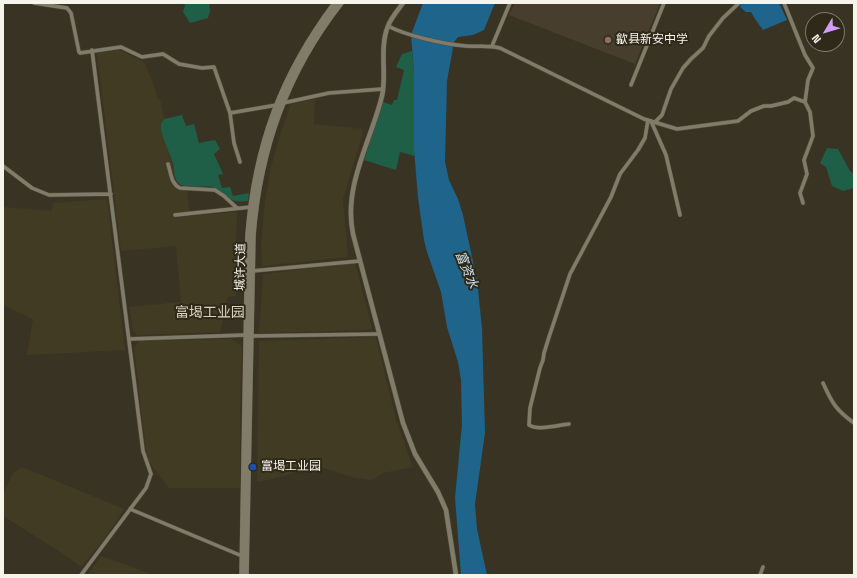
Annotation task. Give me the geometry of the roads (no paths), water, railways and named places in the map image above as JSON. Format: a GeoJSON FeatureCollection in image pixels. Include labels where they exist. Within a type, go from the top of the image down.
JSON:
{"type":"FeatureCollection","features":[{"type":"Feature","properties":{"kind":"main road","name":"城许大道"},"geometry":{"type":"LineString","coordinates":[[242,575],[248,336],[254,225],[260,178],[270,138],[290,74],[303,50],[335,3]]}},
{"type":"Feature","properties":{"kind":"main road","name":"城许大道"},"geometry":{"type":"LineString","coordinates":[[246,575],[248,235],[251,207],[261,150],[280,104],[307,52],[341,3]]}},
{"type":"Feature","properties":{"kind":"street"},"geometry":{"type":"LineString","coordinates":[[34,3],[67,8],[71,13],[80,53],[92,50],[121,47],[142,57],[163,54],[180,64],[202,68],[214,67],[230,113],[234,143],[240,162]]}},
{"type":"Feature","properties":{"kind":"street"},"geometry":{"type":"LineString","coordinates":[[403,3],[388,26],[384,45],[383,89],[354,186],[350,214],[351,228],[399,411],[418,460],[438,492],[446,510],[456,575]]}},
{"type":"Feature","properties":{"kind":"street"},"geometry":{"type":"LineString","coordinates":[[492,46],[510,3]]}},
{"type":"Feature","properties":{"kind":"street"},"geometry":{"type":"LineString","coordinates":[[632,85],[664,3]]}},
{"type":"Feature","properties":{"kind":"street"},"geometry":{"type":"LineString","coordinates":[[570,424],[540,428],[530,425],[530,408],[540,368],[547,342],[570,274],[611,197],[620,174],[638,150],[645,138],[651,121],[662,115],[671,89],[683,68],[703,48],[709,36],[719,23],[739,3]]}},
{"type":"Feature","properties":{"kind":"street"},"geometry":{"type":"LineString","coordinates":[[784,3],[805,55],[813,68],[808,80],[805,102],[810,112],[813,136],[804,160],[807,176],[800,194],[803,203]]}},
{"type":"Feature","properties":{"kind":"street"},"geometry":{"type":"LineString","coordinates":[[388,26],[410,35],[456,45],[492,46],[509,52],[651,121],[677,129],[738,121],[751,112],[764,106],[788,102],[794,98],[805,102]]}},
{"type":"Feature","properties":{"kind":"street"},"geometry":{"type":"LineString","coordinates":[[81,575],[149,483],[151,474],[144,452],[92,50]]}},
{"type":"Feature","properties":{"kind":"street"},"geometry":{"type":"LineString","coordinates":[[230,113],[330,93],[383,89]]}},
{"type":"Feature","properties":{"kind":"street"},"geometry":{"type":"LineString","coordinates":[[651,121],[666,155],[680,215]]}},
{"type":"Feature","properties":{"kind":"street"},"geometry":{"type":"LineString","coordinates":[[168,164],[173,183],[176,186],[180,188],[215,190],[237,208]]}},
{"type":"Feature","properties":{"kind":"street"},"geometry":{"type":"LineString","coordinates":[[3,166],[32,188],[49,195],[111,194]]}},
{"type":"Feature","properties":{"kind":"street"},"geometry":{"type":"LineString","coordinates":[[175,215],[251,207]]}},
{"type":"Feature","properties":{"kind":"street"},"geometry":{"type":"LineString","coordinates":[[252,271],[360,260]]}},
{"type":"Feature","properties":{"kind":"street"},"geometry":{"type":"LineString","coordinates":[[129,339],[379,334]]}},
{"type":"Feature","properties":{"kind":"street"},"geometry":{"type":"LineString","coordinates":[[823,383],[836,408],[843,416],[854,423]]}},
{"type":"Feature","properties":{"kind":"street"},"geometry":{"type":"LineString","coordinates":[[130,509],[242,556]]}},
{"type":"Feature","properties":{"kind":"street"},"geometry":{"type":"LineString","coordinates":[[760,575],[763,567]]}},
{"type":"Feature","properties":{"kind":"water","name":"富资水"},"geometry":{"type":"Polygon","coordinates":[[[423,3],[495,3],[484,30],[473,35],[458,37],[454,42],[447,81],[445,162],[449,180],[458,199],[463,215],[477,280],[482,328],[485,433],[475,504],[477,529],[487,575],[461,575],[455,498],[462,424],[461,380],[458,362],[447,327],[441,292],[424,240],[418,198],[414,149],[414,72],[411,35],[423,3]]]}},
{"type":"Feature","properties":{"kind":"water"},"geometry":{"type":"Polygon","coordinates":[[[742,3],[777,3],[780,5],[787,20],[763,30],[751,12],[746,12],[740,7],[742,3]]]}},
{"type":"Feature","properties":{"kind":"place","name":"歙县新安中学"},"geometry":{"type":"Point","coordinates":[608,40]}},
{"type":"Feature","properties":{"kind":"place","name":"富堨工业园"},"geometry":{"type":"Point","coordinates":[253,467]}},
{"type":"Feature","properties":{"kind":"district","name":"富堨工业园"},"geometry":{"type":"Point","coordinates":[210,313]}}]}
